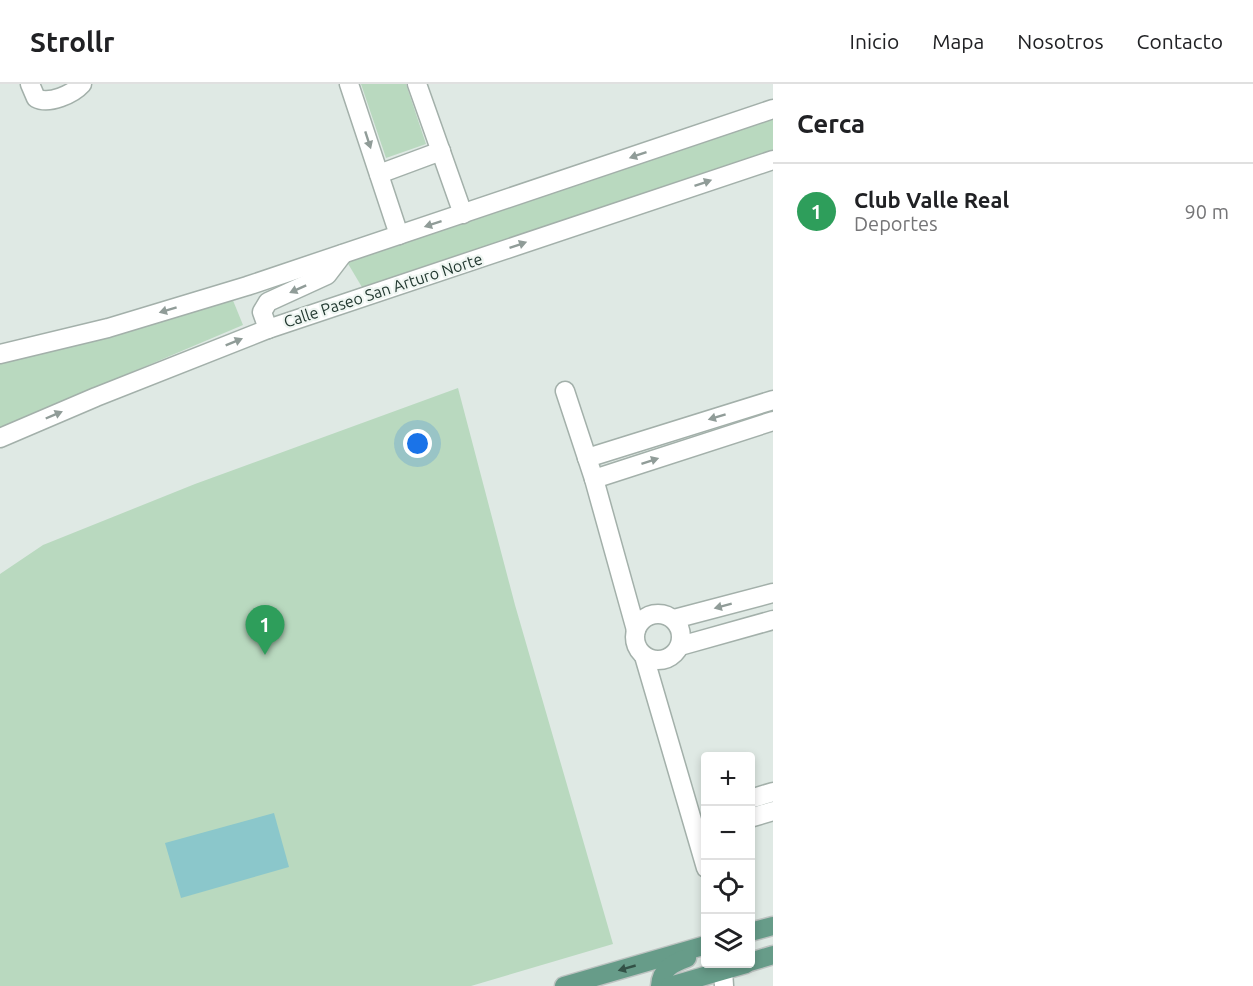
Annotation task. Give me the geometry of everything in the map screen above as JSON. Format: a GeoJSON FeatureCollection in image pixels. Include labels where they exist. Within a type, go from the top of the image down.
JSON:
{"type":"FeatureCollection","features":[{"type":"Feature","properties":{"kind":"main road"},"geometry":{"type":"LineString","coordinates":[[564,986],[701,946]]}},
{"type":"Feature","properties":{"kind":"main road"},"geometry":{"type":"LineString","coordinates":[[660,986],[660,980],[671,964],[701,953]]}},
{"type":"Feature","properties":{"kind":"main road"},"geometry":{"type":"LineString","coordinates":[[755,961],[773,956]]}},
{"type":"Feature","properties":{"kind":"main road"},"geometry":{"type":"LineString","coordinates":[[670,986],[724,978],[739,968]]}},
{"type":"Feature","properties":{"kind":"street"},"geometry":{"type":"LineString","coordinates":[[30,84],[36,98],[47,101],[76,90],[82,84]]}},
{"type":"Feature","properties":{"kind":"street"},"geometry":{"type":"LineString","coordinates":[[350,84],[399,235]]}},
{"type":"Feature","properties":{"kind":"street"},"geometry":{"type":"LineString","coordinates":[[417,84],[463,214]]}},
{"type":"Feature","properties":{"kind":"street"},"geometry":{"type":"LineString","coordinates":[[0,354],[108,328],[248,286],[773,109]]}},
{"type":"Feature","properties":{"kind":"street"},"geometry":{"type":"LineString","coordinates":[[379,174],[441,151]]}},
{"type":"Feature","properties":{"kind":"street","name":"Calle Paseo San Arturo Norte"},"geometry":{"type":"LineString","coordinates":[[0,438],[96,397],[268,329],[773,160]]}},
{"type":"Feature","properties":{"kind":"street"},"geometry":{"type":"LineString","coordinates":[[268,329],[262,312],[268,302],[327,275],[343,254]]}},
{"type":"Feature","properties":{"kind":"street"},"geometry":{"type":"LineString","coordinates":[[565,391],[594,479],[636,630],[635,639],[644,656],[698,815],[701,839]]}},
{"type":"Feature","properties":{"kind":"street"},"geometry":{"type":"LineString","coordinates":[[587,458],[773,400]]}},
{"type":"Feature","properties":{"kind":"street"},"geometry":{"type":"LineString","coordinates":[[594,479],[773,421]]}},
{"type":"Feature","properties":{"kind":"street"},"geometry":{"type":"LineString","coordinates":[[674,620],[773,593]]}},
{"type":"Feature","properties":{"kind":"street"},"geometry":{"type":"LineString","coordinates":[[636,630],[642,620],[652,615],[664,615],[674,620],[681,632],[680,646],[674,655],[664,660],[654,660],[644,656]]}},
{"type":"Feature","properties":{"kind":"street"},"geometry":{"type":"LineString","coordinates":[[680,646],[773,620]]}},
{"type":"Feature","properties":{"kind":"street"},"geometry":{"type":"LineString","coordinates":[[755,797],[773,792]]}},
{"type":"Feature","properties":{"kind":"street"},"geometry":{"type":"LineString","coordinates":[[755,816],[773,811]]}},
{"type":"Feature","properties":{"kind":"green space"},"geometry":{"type":"Polygon","coordinates":[[[361,84],[406,84],[426,144],[386,158],[361,84]]]}},
{"type":"Feature","properties":{"kind":"green space"},"geometry":{"type":"Polygon","coordinates":[[[773,119],[773,156],[366,294],[347,262],[773,119]]]}},
{"type":"Feature","properties":{"kind":"green space"},"geometry":{"type":"Polygon","coordinates":[[[232,298],[243,325],[0,428],[0,360],[232,298]]]}},
{"type":"Feature","properties":{"kind":"green space"},"geometry":{"type":"Polygon","coordinates":[[[458,388],[515,605],[613,944],[471,986],[0,986],[0,574],[43,545],[195,484],[458,388]]]}},
{"type":"Feature","properties":{"kind":"water"},"geometry":{"type":"Polygon","coordinates":[[[274,813],[289,867],[181,898],[165,843],[274,813]]]}},
{"type":"Feature","properties":{"kind":"place","name":"Club Valle Real"},"geometry":{"type":"Point","coordinates":[265,655]}}]}
